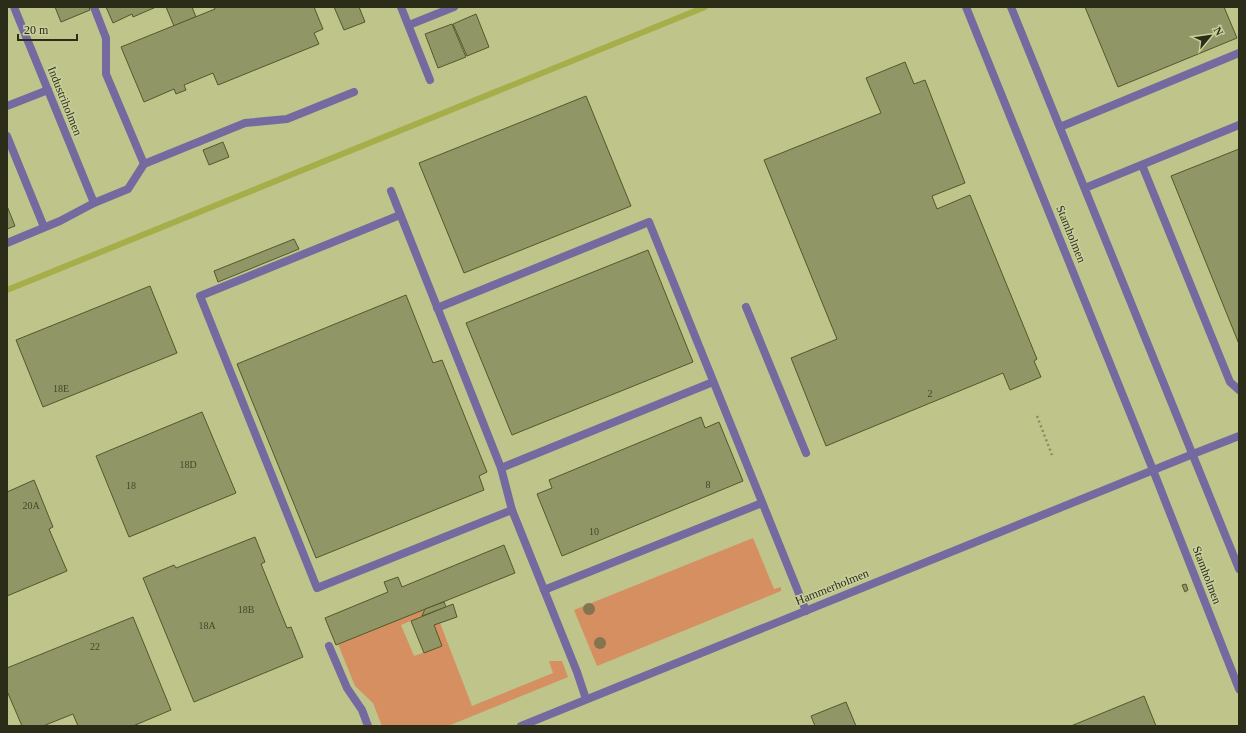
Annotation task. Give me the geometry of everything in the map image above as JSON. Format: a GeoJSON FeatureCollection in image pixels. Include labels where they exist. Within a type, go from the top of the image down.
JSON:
{"type":"FeatureCollection","features":[{"type":"Feature","properties":{"kind":"street","name":"Industriholmen"},"geometry":{"type":"LineString","coordinates":[[14,7],[94,203]]}},
{"type":"Feature","properties":{"kind":"street"},"geometry":{"type":"LineString","coordinates":[[94,7],[106,38],[106,74],[144,164]]}},
{"type":"Feature","properties":{"kind":"street"},"geometry":{"type":"LineString","coordinates":[[401,7],[430,80]]}},
{"type":"Feature","properties":{"kind":"street"},"geometry":{"type":"LineString","coordinates":[[409,25],[454,7]]}},
{"type":"Feature","properties":{"kind":"street","name":"Stamholmen"},"geometry":{"type":"LineString","coordinates":[[966,7],[1153,470],[1239,689]]}},
{"type":"Feature","properties":{"kind":"street"},"geometry":{"type":"LineString","coordinates":[[1011,7],[1239,569]]}},
{"type":"Feature","properties":{"kind":"street"},"geometry":{"type":"LineString","coordinates":[[1060,127],[1239,53]]}},
{"type":"Feature","properties":{"kind":"street"},"geometry":{"type":"LineString","coordinates":[[7,106],[48,90]]}},
{"type":"Feature","properties":{"kind":"street"},"geometry":{"type":"LineString","coordinates":[[7,243],[44,228],[94,203],[128,189],[144,164],[245,123],[287,119],[354,92]]}},
{"type":"Feature","properties":{"kind":"street"},"geometry":{"type":"LineString","coordinates":[[1085,188],[1239,125]]}},
{"type":"Feature","properties":{"kind":"street"},"geometry":{"type":"LineString","coordinates":[[7,136],[44,228]]}},
{"type":"Feature","properties":{"kind":"street"},"geometry":{"type":"LineString","coordinates":[[1142,165],[1230,382],[1239,390]]}},
{"type":"Feature","properties":{"kind":"street"},"geometry":{"type":"LineString","coordinates":[[390,191],[502,468],[512,510],[586,699]]}},
{"type":"Feature","properties":{"kind":"street"},"geometry":{"type":"LineString","coordinates":[[400,215],[200,296],[317,588],[512,510]]}},
{"type":"Feature","properties":{"kind":"street"},"geometry":{"type":"LineString","coordinates":[[437,308],[649,222],[806,611]]}},
{"type":"Feature","properties":{"kind":"street"},"geometry":{"type":"LineString","coordinates":[[746,307],[806,453]]}},
{"type":"Feature","properties":{"kind":"street"},"geometry":{"type":"LineString","coordinates":[[502,468],[713,382]]}},
{"type":"Feature","properties":{"kind":"street"},"geometry":{"type":"LineString","coordinates":[[1153,470],[1239,436]]}},
{"type":"Feature","properties":{"kind":"street","name":"Hammerholmen"},"geometry":{"type":"LineString","coordinates":[[521,726],[1153,470]]}},
{"type":"Feature","properties":{"kind":"street"},"geometry":{"type":"LineString","coordinates":[[544,590],[762,503]]}},
{"type":"Feature","properties":{"kind":"street"},"geometry":{"type":"LineString","coordinates":[[329,646],[346,688],[362,710],[368,726]]}},
{"type":"Feature","properties":{"kind":"path"},"geometry":{"type":"LineString","coordinates":[[1037,416],[1052,455]]}},
{"type":"Feature","properties":{"kind":"shaded area"},"geometry":{"type":"Polygon","coordinates":[[[7,7],[1239,7],[1239,726],[7,726],[7,7]]]}},
{"type":"Feature","properties":{"kind":"shaded area"},"geometry":{"type":"Polygon","coordinates":[[[753,538],[774,589],[781,587],[781,591],[597,666],[574,610],[753,538]]]}},
{"type":"Feature","properties":{"kind":"shaded area"},"geometry":{"type":"Polygon","coordinates":[[[425,609],[422,616],[401,625],[414,656],[442,646],[434,625],[440,623],[472,706],[553,673],[549,661],[562,661],[568,677],[448,726],[382,726],[373,703],[355,686],[338,644],[425,609]]]}},
{"type":"Feature","properties":{"kind":"building"},"geometry":{"type":"Polygon","coordinates":[[[55,7],[89,7],[90,10],[61,22],[55,7]]]}},
{"type":"Feature","properties":{"kind":"building"},"geometry":{"type":"Polygon","coordinates":[[[106,7],[156,7],[133,17],[132,14],[113,23],[106,7]]]}},
{"type":"Feature","properties":{"kind":"building"},"geometry":{"type":"Polygon","coordinates":[[[166,7],[192,7],[196,17],[174,26],[166,7]]]}},
{"type":"Feature","properties":{"kind":"building"},"geometry":{"type":"Polygon","coordinates":[[[214,7],[314,7],[323,29],[314,33],[319,44],[218,85],[213,73],[184,85],[186,90],[176,94],[174,89],[144,102],[121,47],[215,9],[214,7]]]}},
{"type":"Feature","properties":{"kind":"building"},"geometry":{"type":"Polygon","coordinates":[[[334,7],[359,7],[365,22],[344,30],[334,7]]]}},
{"type":"Feature","properties":{"kind":"building"},"geometry":{"type":"Polygon","coordinates":[[[1085,7],[1224,7],[1237,38],[1118,87],[1085,7]]]}},
{"type":"Feature","properties":{"kind":"building"},"geometry":{"type":"Polygon","coordinates":[[[476,14],[489,47],[467,56],[453,24],[476,14]]]}},
{"type":"Feature","properties":{"kind":"building"},"geometry":{"type":"Polygon","coordinates":[[[452,24],[466,57],[438,68],[425,34],[452,24]]]}},
{"type":"Feature","properties":{"kind":"building"},"geometry":{"type":"Polygon","coordinates":[[[905,62],[914,84],[925,80],[965,183],[932,196],[937,209],[970,195],[1037,359],[1034,361],[1041,377],[1010,390],[1003,373],[826,446],[791,358],[837,339],[764,160],[881,113],[866,78],[905,62]]]}},
{"type":"Feature","properties":{"kind":"building"},"geometry":{"type":"Polygon","coordinates":[[[586,96],[631,206],[464,273],[419,163],[586,96]]]}},
{"type":"Feature","properties":{"kind":"building"},"geometry":{"type":"Polygon","coordinates":[[[223,142],[229,157],[209,165],[203,150],[223,142]]]}},
{"type":"Feature","properties":{"kind":"building"},"geometry":{"type":"Polygon","coordinates":[[[1239,149],[1239,344],[1171,176],[1239,149]]]}},
{"type":"Feature","properties":{"kind":"building"},"geometry":{"type":"Polygon","coordinates":[[[7,206],[15,226],[7,229],[7,206]]]}},
{"type":"Feature","properties":{"kind":"building"},"geometry":{"type":"Polygon","coordinates":[[[294,239],[299,249],[218,282],[214,271],[294,239]]]}},
{"type":"Feature","properties":{"kind":"building"},"geometry":{"type":"Polygon","coordinates":[[[648,250],[693,362],[512,435],[466,323],[648,250]]]}},
{"type":"Feature","properties":{"kind":"building"},"geometry":{"type":"Polygon","coordinates":[[[150,286],[177,353],[43,407],[16,340],[150,286]]]}},
{"type":"Feature","properties":{"kind":"building"},"geometry":{"type":"Polygon","coordinates":[[[406,295],[433,363],[442,360],[487,472],[479,476],[484,490],[316,558],[237,364],[406,295]]]}},
{"type":"Feature","properties":{"kind":"building"},"geometry":{"type":"Polygon","coordinates":[[[202,412],[236,493],[129,537],[96,456],[202,412]]]}},
{"type":"Feature","properties":{"kind":"building"},"geometry":{"type":"Polygon","coordinates":[[[701,417],[705,428],[719,422],[743,481],[562,556],[537,494],[552,488],[549,480],[701,417]]]}},
{"type":"Feature","properties":{"kind":"building"},"geometry":{"type":"Polygon","coordinates":[[[34,480],[53,527],[49,529],[67,571],[7,596],[7,492],[34,480]]]}},
{"type":"Feature","properties":{"kind":"building"},"geometry":{"type":"Polygon","coordinates":[[[255,537],[265,562],[261,564],[287,628],[291,627],[303,657],[194,702],[143,578],[174,565],[176,568],[255,537]]]}},
{"type":"Feature","properties":{"kind":"building"},"geometry":{"type":"Polygon","coordinates":[[[504,545],[515,573],[336,645],[325,618],[388,592],[384,582],[398,577],[402,587],[504,545]]]}},
{"type":"Feature","properties":{"kind":"building"},"geometry":{"type":"Polygon","coordinates":[[[1186,584],[1188,590],[1185,592],[1182,585],[1186,584]]]}},
{"type":"Feature","properties":{"kind":"building"},"geometry":{"type":"Polygon","coordinates":[[[444,602],[446,607],[422,616],[425,609],[444,602]]]}},
{"type":"Feature","properties":{"kind":"building"},"geometry":{"type":"Polygon","coordinates":[[[453,604],[457,617],[434,625],[442,646],[424,653],[411,621],[453,604]]]}},
{"type":"Feature","properties":{"kind":"building"},"geometry":{"type":"Polygon","coordinates":[[[133,617],[171,710],[133,726],[78,726],[73,714],[43,726],[22,726],[7,691],[7,668],[133,617]]]}},
{"type":"Feature","properties":{"kind":"building"},"geometry":{"type":"Polygon","coordinates":[[[1144,696],[1156,726],[1071,726],[1144,696]]]}},
{"type":"Feature","properties":{"kind":"building"},"geometry":{"type":"Polygon","coordinates":[[[846,702],[856,726],[815,726],[811,716],[846,702]]]}},
{"type":"Feature","properties":{"kind":"waterway"},"geometry":{"type":"LineString","coordinates":[[7,290],[705,7]]}}]}
